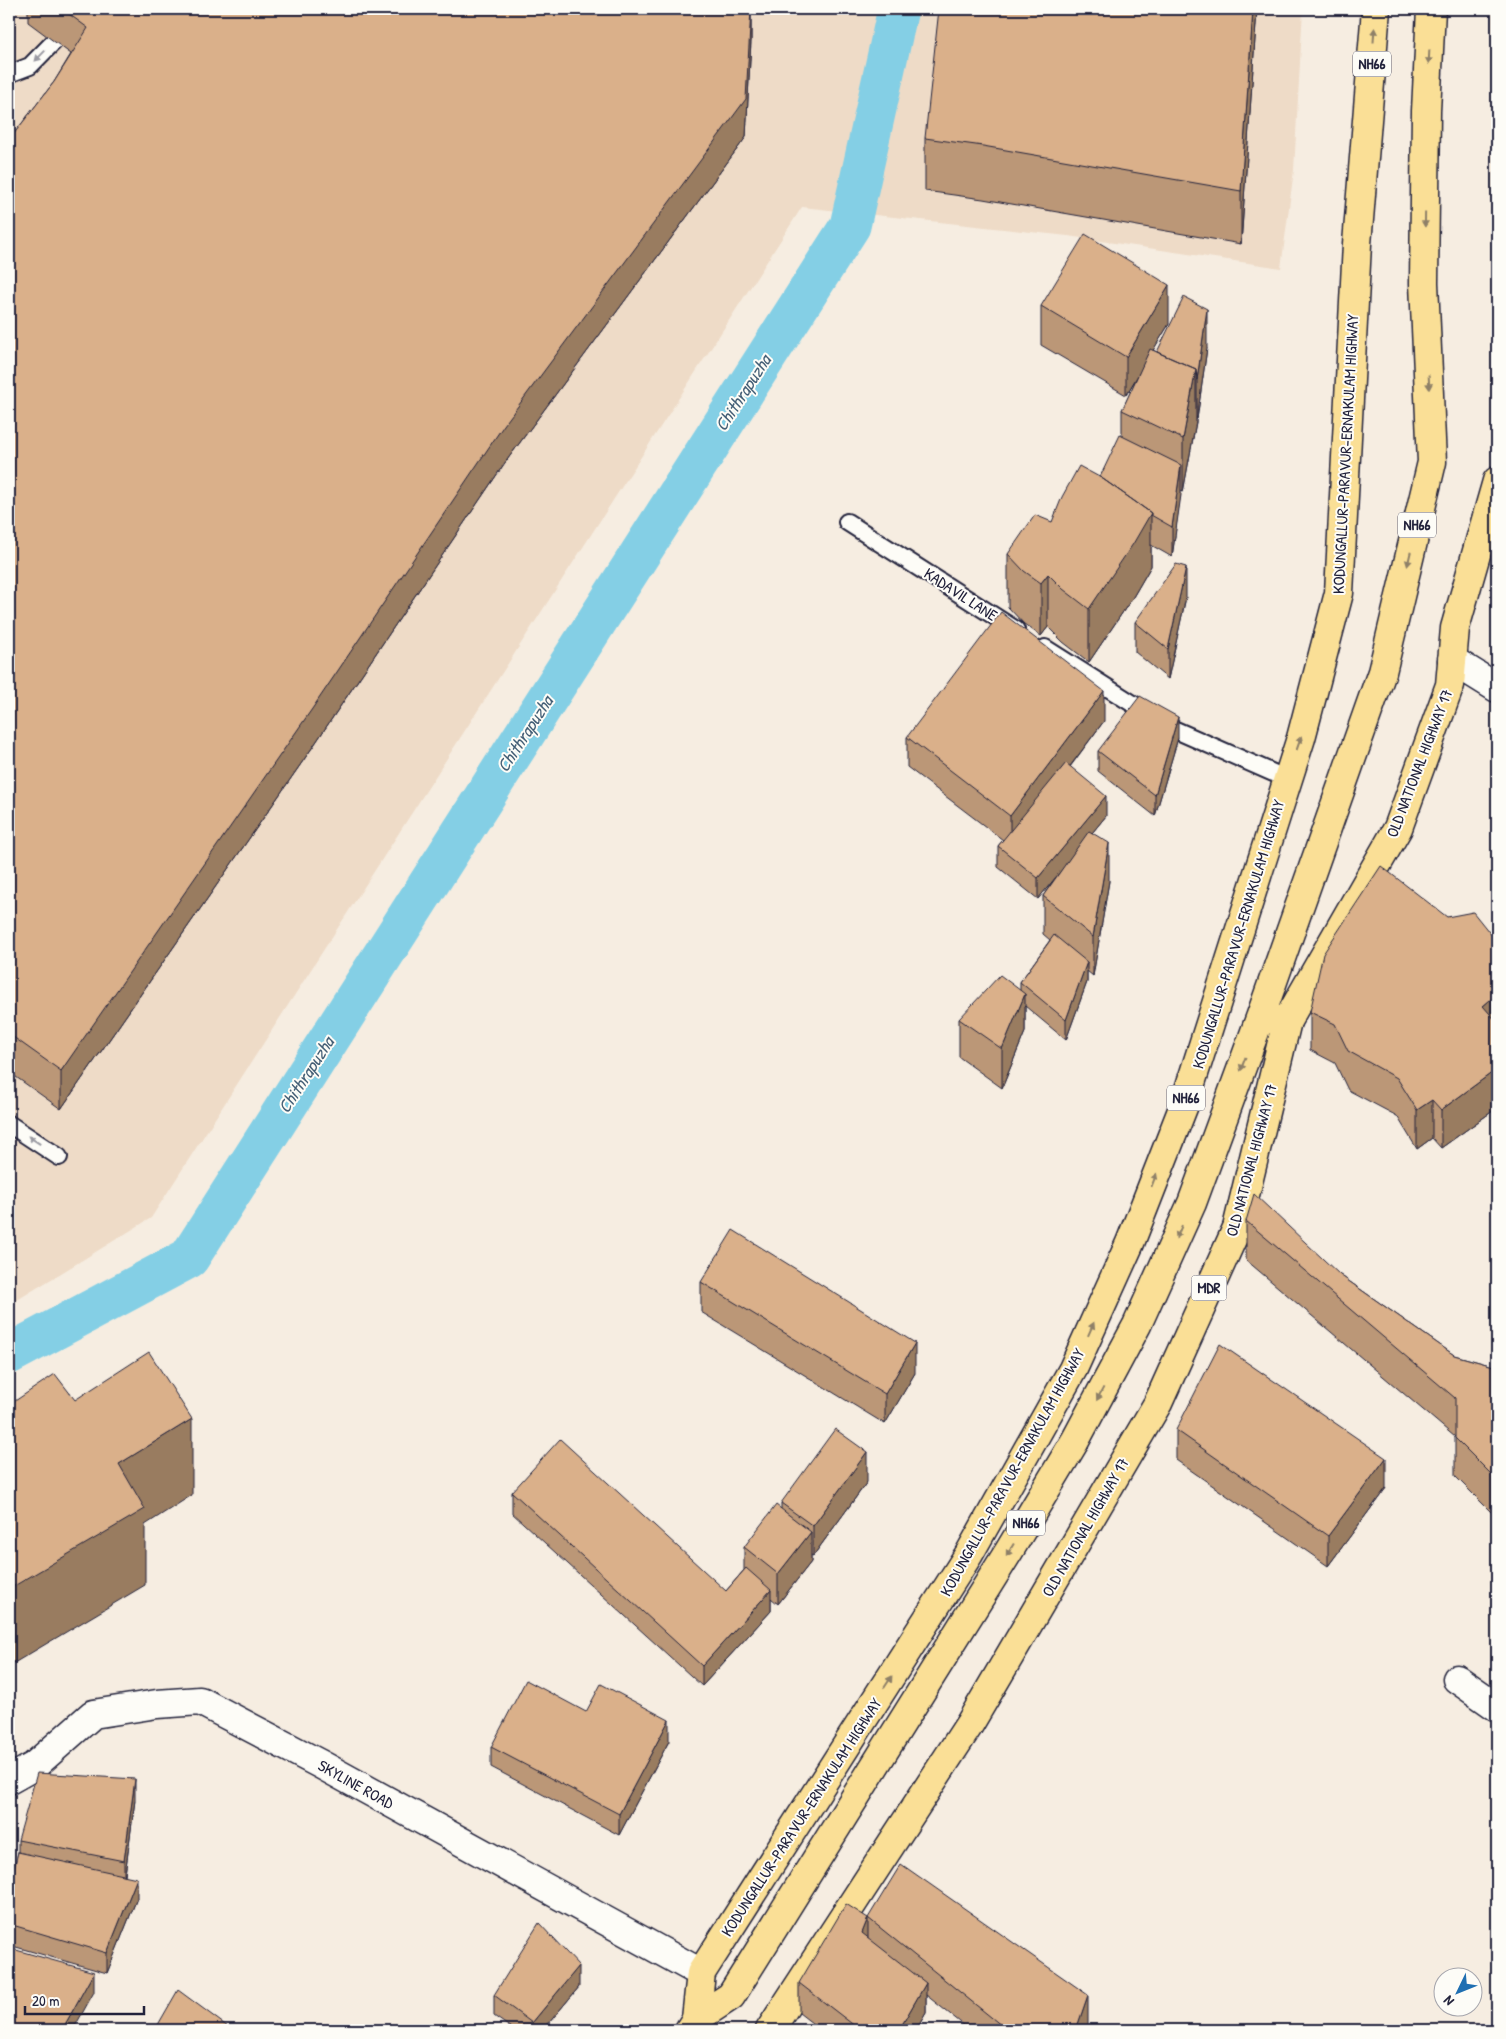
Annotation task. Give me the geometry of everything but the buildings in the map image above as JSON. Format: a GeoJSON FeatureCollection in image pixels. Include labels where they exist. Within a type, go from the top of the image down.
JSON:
{"type":"FeatureCollection","features":[{"type":"Feature","properties":{"kind":"main road","name":"KODUNGALLUR-PARAVUR-ERNAKULAM HIGHWAY"},"geometry":{"type":"LineString","coordinates":[[697,2026],[701,1973],[969,1554],[1073,1369],[1130,1243],[1184,1105],[1301,738],[1339,593],[1357,244],[1376,9]]}},
{"type":"Feature","properties":{"kind":"main road","name":"NH66"},"geometry":{"type":"LineString","coordinates":[[1260,1018],[1382,672],[1432,462],[1424,283],[1426,110],[1431,9]]}},
{"type":"Feature","properties":{"kind":"main road","name":"OLD NATIONAL HIGHWAY 17"},"geometry":{"type":"LineString","coordinates":[[770,2030],[969,1725],[1158,1403],[1237,1228],[1287,1021],[1398,828],[1450,685],[1455,628],[1497,481]]}},
{"type":"Feature","properties":{"kind":"main road","name":"KODUNGALLUR-PARAVUR-ERNAKULAM HIGHWAY"},"geometry":{"type":"LineString","coordinates":[[697,2026],[731,1996],[1009,1551],[1075,1441],[1137,1325],[1192,1203],[1260,1018]]}},
{"type":"Feature","properties":{"kind":"main road"},"geometry":{"type":"LineString","coordinates":[[1260,1018],[1287,1021]]}},
{"type":"Feature","properties":{"kind":"street"},"geometry":{"type":"LineString","coordinates":[[1452,660],[1497,688]]}},
{"type":"Feature","properties":{"kind":"street"},"geometry":{"type":"LineString","coordinates":[[1457,1679],[1497,1707]]}},
{"type":"Feature","properties":{"kind":"street","name":"SKYLINE ROAD"},"geometry":{"type":"LineString","coordinates":[[9,1780],[34,1766],[92,1714],[157,1704],[200,1701],[320,1764],[701,1973]]}},
{"type":"Feature","properties":{"kind":"lane"},"geometry":{"type":"LineString","coordinates":[[9,74],[30,66],[86,9]]}},
{"type":"Feature","properties":{"kind":"lane","name":"KADAVIL LANE"},"geometry":{"type":"LineString","coordinates":[[847,522],[1171,728],[1287,779]]}},
{"type":"Feature","properties":{"kind":"lane"},"geometry":{"type":"LineString","coordinates":[[9,1124],[59,1157]]}},
{"type":"Feature","properties":{"kind":"shaded area"},"geometry":{"type":"Polygon","coordinates":[[[9,9],[1303,9],[1294,170],[1281,268],[1068,236],[802,207],[151,1218],[9,1305],[9,9]]]}},
{"type":"Feature","properties":{"kind":"waterway","name":"Chithrapuzha"},"geometry":{"type":"LineString","coordinates":[[9,1354],[189,1258],[850,226],[898,9]]}}]}
